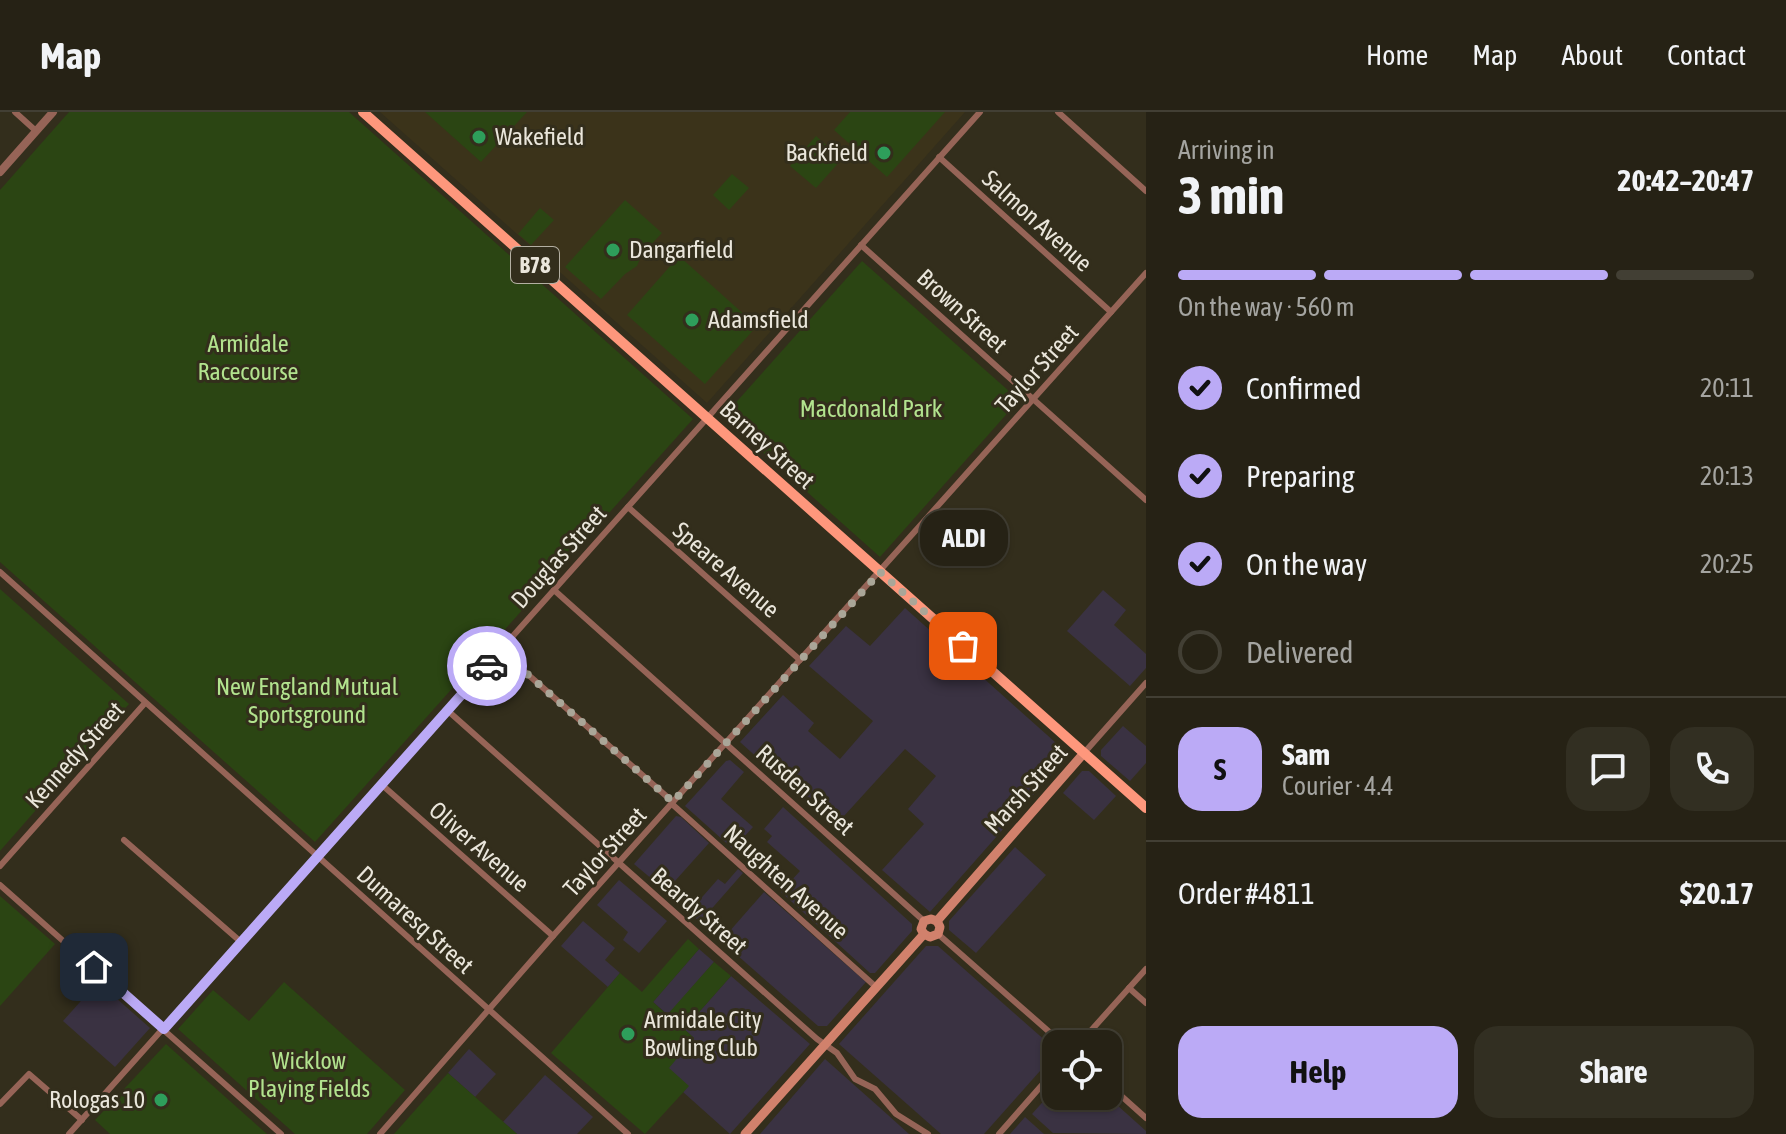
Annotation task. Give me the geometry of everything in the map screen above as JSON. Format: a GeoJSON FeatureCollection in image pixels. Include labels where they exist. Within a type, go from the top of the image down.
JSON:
{"type":"FeatureCollection","features":[{"type":"Feature","properties":{"kind":"main road","name":"Barney Street"},"geometry":{"type":"LineString","coordinates":[[363,112],[1146,808]]}},
{"type":"Feature","properties":{"kind":"main road","name":"Marsh Street"},"geometry":{"type":"LineString","coordinates":[[937,921],[1084,753]]}},
{"type":"Feature","properties":{"kind":"main road"},"geometry":{"type":"LineString","coordinates":[[924,921],[937,921],[940,927],[938,934],[930,937],[924,934],[921,929],[924,921]]}},
{"type":"Feature","properties":{"kind":"main road"},"geometry":{"type":"LineString","coordinates":[[745,1134],[924,934]]}},
{"type":"Feature","properties":{"kind":"street"},"geometry":{"type":"LineString","coordinates":[[15,112],[36,131]]}},
{"type":"Feature","properties":{"kind":"street"},"geometry":{"type":"LineString","coordinates":[[0,172],[53,112]]}},
{"type":"Feature","properties":{"kind":"street","name":"Douglas Street"},"geometry":{"type":"LineString","coordinates":[[69,1134],[980,112]]}},
{"type":"Feature","properties":{"kind":"street"},"geometry":{"type":"LineString","coordinates":[[1058,112],[1146,191]]}},
{"type":"Feature","properties":{"kind":"street","name":"Salmon Avenue"},"geometry":{"type":"LineString","coordinates":[[939,157],[1111,312]]}},
{"type":"Feature","properties":{"kind":"street","name":"Brown Street"},"geometry":{"type":"LineString","coordinates":[[861,245],[1146,500]]}},
{"type":"Feature","properties":{"kind":"street","name":"Taylor Street"},"geometry":{"type":"LineString","coordinates":[[380,1134],[1146,273]]}},
{"type":"Feature","properties":{"kind":"street","name":"Speare Avenue"},"geometry":{"type":"LineString","coordinates":[[628,507],[800,660]]}},
{"type":"Feature","properties":{"kind":"street","name":"Dumaresq Street"},"geometry":{"type":"LineString","coordinates":[[0,572],[628,1134]]}},
{"type":"Feature","properties":{"kind":"street","name":"Rusden Street"},"geometry":{"type":"LineString","coordinates":[[554,590],[924,921]]}},
{"type":"Feature","properties":{"kind":"street","name":"Naughten Avenue"},"geometry":{"type":"LineString","coordinates":[[500,650],[876,987]]}},
{"type":"Feature","properties":{"kind":"street","name":"Marsh Street"},"geometry":{"type":"LineString","coordinates":[[1084,753],[1146,683]]}},
{"type":"Feature","properties":{"kind":"street","name":"Kennedy Street"},"geometry":{"type":"LineString","coordinates":[[0,866],[145,703]]}},
{"type":"Feature","properties":{"kind":"street","name":"Beardy Street"},"geometry":{"type":"LineString","coordinates":[[447,710],[837,1053],[855,1079],[875,1089],[896,1114],[928,1134]]}},
{"type":"Feature","properties":{"kind":"street","name":"Oliver Avenue"},"geometry":{"type":"LineString","coordinates":[[381,784],[553,936]]}},
{"type":"Feature","properties":{"kind":"street"},"geometry":{"type":"LineString","coordinates":[[124,840],[241,942]]}},
{"type":"Feature","properties":{"kind":"street"},"geometry":{"type":"LineString","coordinates":[[0,885],[281,1134]]}},
{"type":"Feature","properties":{"kind":"street"},"geometry":{"type":"LineString","coordinates":[[938,934],[1050,1030]]}},
{"type":"Feature","properties":{"kind":"street"},"geometry":{"type":"LineString","coordinates":[[1091,1030],[1146,969]]}},
{"type":"Feature","properties":{"kind":"street"},"geometry":{"type":"LineString","coordinates":[[1129,988],[1146,1003]]}},
{"type":"Feature","properties":{"kind":"street"},"geometry":{"type":"LineString","coordinates":[[0,1104],[29,1074],[82,1120]]}},
{"type":"Feature","properties":{"kind":"street"},"geometry":{"type":"LineString","coordinates":[[999,1134],[1042,1085]]}},
{"type":"Feature","properties":{"kind":"street"},"geometry":{"type":"LineString","coordinates":[[1122,1097],[1146,1118]]}},
{"type":"Feature","properties":{"kind":"shaded area"},"geometry":{"type":"Polygon","coordinates":[[[380,112],[965,112],[707,403],[380,112]]]}},
{"type":"Feature","properties":{"kind":"shaded area"},"geometry":{"type":"Polygon","coordinates":[[[1103,590],[1126,610],[1114,625],[1146,654],[1146,668],[1130,686],[1067,631],[1103,590]]]}},
{"type":"Feature","properties":{"kind":"shaded area"},"geometry":{"type":"Polygon","coordinates":[[[905,608],[1065,751],[1065,759],[930,912],[882,870],[924,824],[908,809],[936,776],[905,749],[834,827],[740,742],[783,695],[814,723],[808,731],[840,759],[873,721],[809,666],[846,626],[870,646],[905,608]]]}},
{"type":"Feature","properties":{"kind":"shaded area"},"geometry":{"type":"Polygon","coordinates":[[[1123,726],[1146,746],[1146,763],[1130,781],[1101,756],[1101,750],[1123,726]]]}},
{"type":"Feature","properties":{"kind":"shaded area"},"geometry":{"type":"Polygon","coordinates":[[[730,760],[744,772],[721,799],[753,827],[733,849],[685,806],[730,760]]]}},
{"type":"Feature","properties":{"kind":"shaded area"},"geometry":{"type":"Polygon","coordinates":[[[1082,771],[1089,771],[1116,796],[1094,820],[1063,793],[1082,771]]]}},
{"type":"Feature","properties":{"kind":"shaded area"},"geometry":{"type":"Polygon","coordinates":[[[783,807],[912,924],[912,931],[875,973],[870,973],[781,892],[800,871],[767,842],[772,836],[764,829],[783,807]]]}},
{"type":"Feature","properties":{"kind":"shaded area"},"geometry":{"type":"Polygon","coordinates":[[[676,816],[709,843],[666,891],[634,864],[676,816]]]}},
{"type":"Feature","properties":{"kind":"shaded area"},"geometry":{"type":"Polygon","coordinates":[[[1015,847],[1046,875],[976,953],[949,930],[949,921],[1015,847]]]}},
{"type":"Feature","properties":{"kind":"shaded area"},"geometry":{"type":"Polygon","coordinates":[[[738,869],[743,873],[700,922],[689,912],[718,879],[725,884],[738,869]]]}},
{"type":"Feature","properties":{"kind":"shaded area"},"geometry":{"type":"Polygon","coordinates":[[[619,880],[667,921],[639,953],[623,940],[628,932],[597,905],[619,880]]]}},
{"type":"Feature","properties":{"kind":"shaded area"},"geometry":{"type":"Polygon","coordinates":[[[764,892],[866,982],[827,1026],[818,1026],[721,941],[764,892]]]}},
{"type":"Feature","properties":{"kind":"shaded area"},"geometry":{"type":"Polygon","coordinates":[[[583,921],[615,948],[605,960],[620,973],[608,987],[561,946],[583,921]]]}},
{"type":"Feature","properties":{"kind":"shaded area"},"geometry":{"type":"Polygon","coordinates":[[[926,946],[938,946],[1042,1038],[1042,1069],[984,1134],[941,1134],[839,1044],[926,946]]]}},
{"type":"Feature","properties":{"kind":"shaded area"},"geometry":{"type":"Polygon","coordinates":[[[699,949],[714,962],[668,1015],[653,1002],[699,949]]]}},
{"type":"Feature","properties":{"kind":"shaded area"},"geometry":{"type":"Polygon","coordinates":[[[731,976],[810,1044],[730,1134],[683,1092],[688,1086],[668,1068],[694,1038],[684,1029],[731,976]]]}},
{"type":"Feature","properties":{"kind":"shaded area"},"geometry":{"type":"Polygon","coordinates":[[[98,982],[150,1028],[115,1067],[63,1021],[98,982]]]}},
{"type":"Feature","properties":{"kind":"shaded area"},"geometry":{"type":"Polygon","coordinates":[[[469,1049],[496,1074],[475,1097],[448,1073],[469,1049]]]}},
{"type":"Feature","properties":{"kind":"shaded area"},"geometry":{"type":"Polygon","coordinates":[[[825,1059],[888,1115],[909,1134],[760,1134],[825,1059]]]}},
{"type":"Feature","properties":{"kind":"shaded area"},"geometry":{"type":"Polygon","coordinates":[[[545,1075],[593,1117],[577,1134],[517,1134],[503,1122],[545,1075]]]}},
{"type":"Feature","properties":{"kind":"shaded area"},"geometry":{"type":"Polygon","coordinates":[[[1042,1103],[1042,1110],[1122,1109],[1146,1134],[1053,1133],[1032,1114],[1042,1103]]]}},
{"type":"Feature","properties":{"kind":"shaded area"},"geometry":{"type":"Polygon","coordinates":[[[1025,1117],[1044,1134],[1010,1134],[1025,1117]]]}},
{"type":"Feature","properties":{"kind":"green space","name":"Armidale Racecourse"},"geometry":{"type":"Polygon","coordinates":[[[69,112],[349,112],[693,419],[315,842],[0,562],[0,190],[69,112]]]}},
{"type":"Feature","properties":{"kind":"green space","name":"Wakefield"},"geometry":{"type":"Polygon","coordinates":[[[425,112],[527,112],[481,162],[425,112]]]}},
{"type":"Feature","properties":{"kind":"green space","name":"Backfield"},"geometry":{"type":"Polygon","coordinates":[[[850,112],[945,112],[887,177],[834,130],[850,112]]]}},
{"type":"Feature","properties":{"kind":"green space"},"geometry":{"type":"Polygon","coordinates":[[[816,136],[842,159],[816,188],[790,166],[816,136]]]}},
{"type":"Feature","properties":{"kind":"green space"},"geometry":{"type":"Polygon","coordinates":[[[732,174],[749,188],[729,210],[713,195],[732,174]]]}},
{"type":"Feature","properties":{"kind":"green space","name":"Dangarfield"},"geometry":{"type":"Polygon","coordinates":[[[625,200],[662,233],[642,254],[637,266],[601,299],[565,267],[625,200]]]}},
{"type":"Feature","properties":{"kind":"green space"},"geometry":{"type":"Polygon","coordinates":[[[540,208],[554,220],[531,245],[518,234],[540,208]]]}},
{"type":"Feature","properties":{"kind":"green space","name":"Adamsfield"},"geometry":{"type":"Polygon","coordinates":[[[679,256],[757,326],[705,384],[627,315],[679,256]]]}},
{"type":"Feature","properties":{"kind":"green space","name":"Macdonald Park"},"geometry":{"type":"Polygon","coordinates":[[[862,261],[1019,400],[880,557],[723,417],[862,261]]]}},
{"type":"Feature","properties":{"kind":"green space"},"geometry":{"type":"Polygon","coordinates":[[[0,589],[129,704],[0,851],[0,589]]]}},
{"type":"Feature","properties":{"kind":"green space"},"geometry":{"type":"Polygon","coordinates":[[[0,896],[55,944],[0,1006],[0,896]]]}},
{"type":"Feature","properties":{"kind":"green space","name":"Armidale City Bowling Club"},"geometry":{"type":"Polygon","coordinates":[[[688,939],[699,949],[653,1002],[667,1015],[714,962],[731,976],[684,1029],[694,1038],[669,1068],[689,1086],[645,1134],[551,1053],[620,973],[642,992],[688,939]]]}},
{"type":"Feature","properties":{"kind":"green space","name":"Wicklow Playing Fields"},"geometry":{"type":"Polygon","coordinates":[[[284,982],[405,1090],[367,1134],[295,1134],[178,1029],[213,990],[249,1021],[284,982]]]}},
{"type":"Feature","properties":{"kind":"green space","name":"Wicklow Playing Fields"},"geometry":{"type":"Polygon","coordinates":[[[166,1044],[267,1134],[110,1134],[95,1120],[166,1044]]]}},
{"type":"Feature","properties":{"kind":"green space"},"geometry":{"type":"Polygon","coordinates":[[[448,1073],[517,1134],[394,1134],[448,1073]]]}},
{"type":"Feature","properties":{"kind":"way so far"},"geometry":{"type":"LineString","coordinates":[[487,666],[500,650],[673,802],[880,572],[963,646]]}},
{"type":"Feature","properties":{"kind":"place","name":"Wakefield"},"geometry":{"type":"Point","coordinates":[479,137]}},
{"type":"Feature","properties":{"kind":"place","name":"Backfield"},"geometry":{"type":"Point","coordinates":[884,153]}},
{"type":"Feature","properties":{"kind":"place","name":"Dangarfield"},"geometry":{"type":"Point","coordinates":[613,250]}},
{"type":"Feature","properties":{"kind":"place","name":"Adamsfield"},"geometry":{"type":"Point","coordinates":[692,320]}},
{"type":"Feature","properties":{"kind":"place","name":"ALDI"},"geometry":{"type":"Point","coordinates":[963,646]}},
{"type":"Feature","properties":{"kind":"place","name":"Armidale City Bowling Club"},"geometry":{"type":"Point","coordinates":[628,1034]}},
{"type":"Feature","properties":{"kind":"place","name":"Rologas 10"},"geometry":{"type":"Point","coordinates":[161,1100]}},
{"type":"Feature","properties":{"kind":"route"},"geometry":{"type":"LineString","coordinates":[[94,967],[164,1029],[487,666]]}},
{"type":"Feature","properties":{"kind":"park label","name":"New England Mutual Sportsground"},"geometry":{"type":"Point","coordinates":[307,701]}}]}
